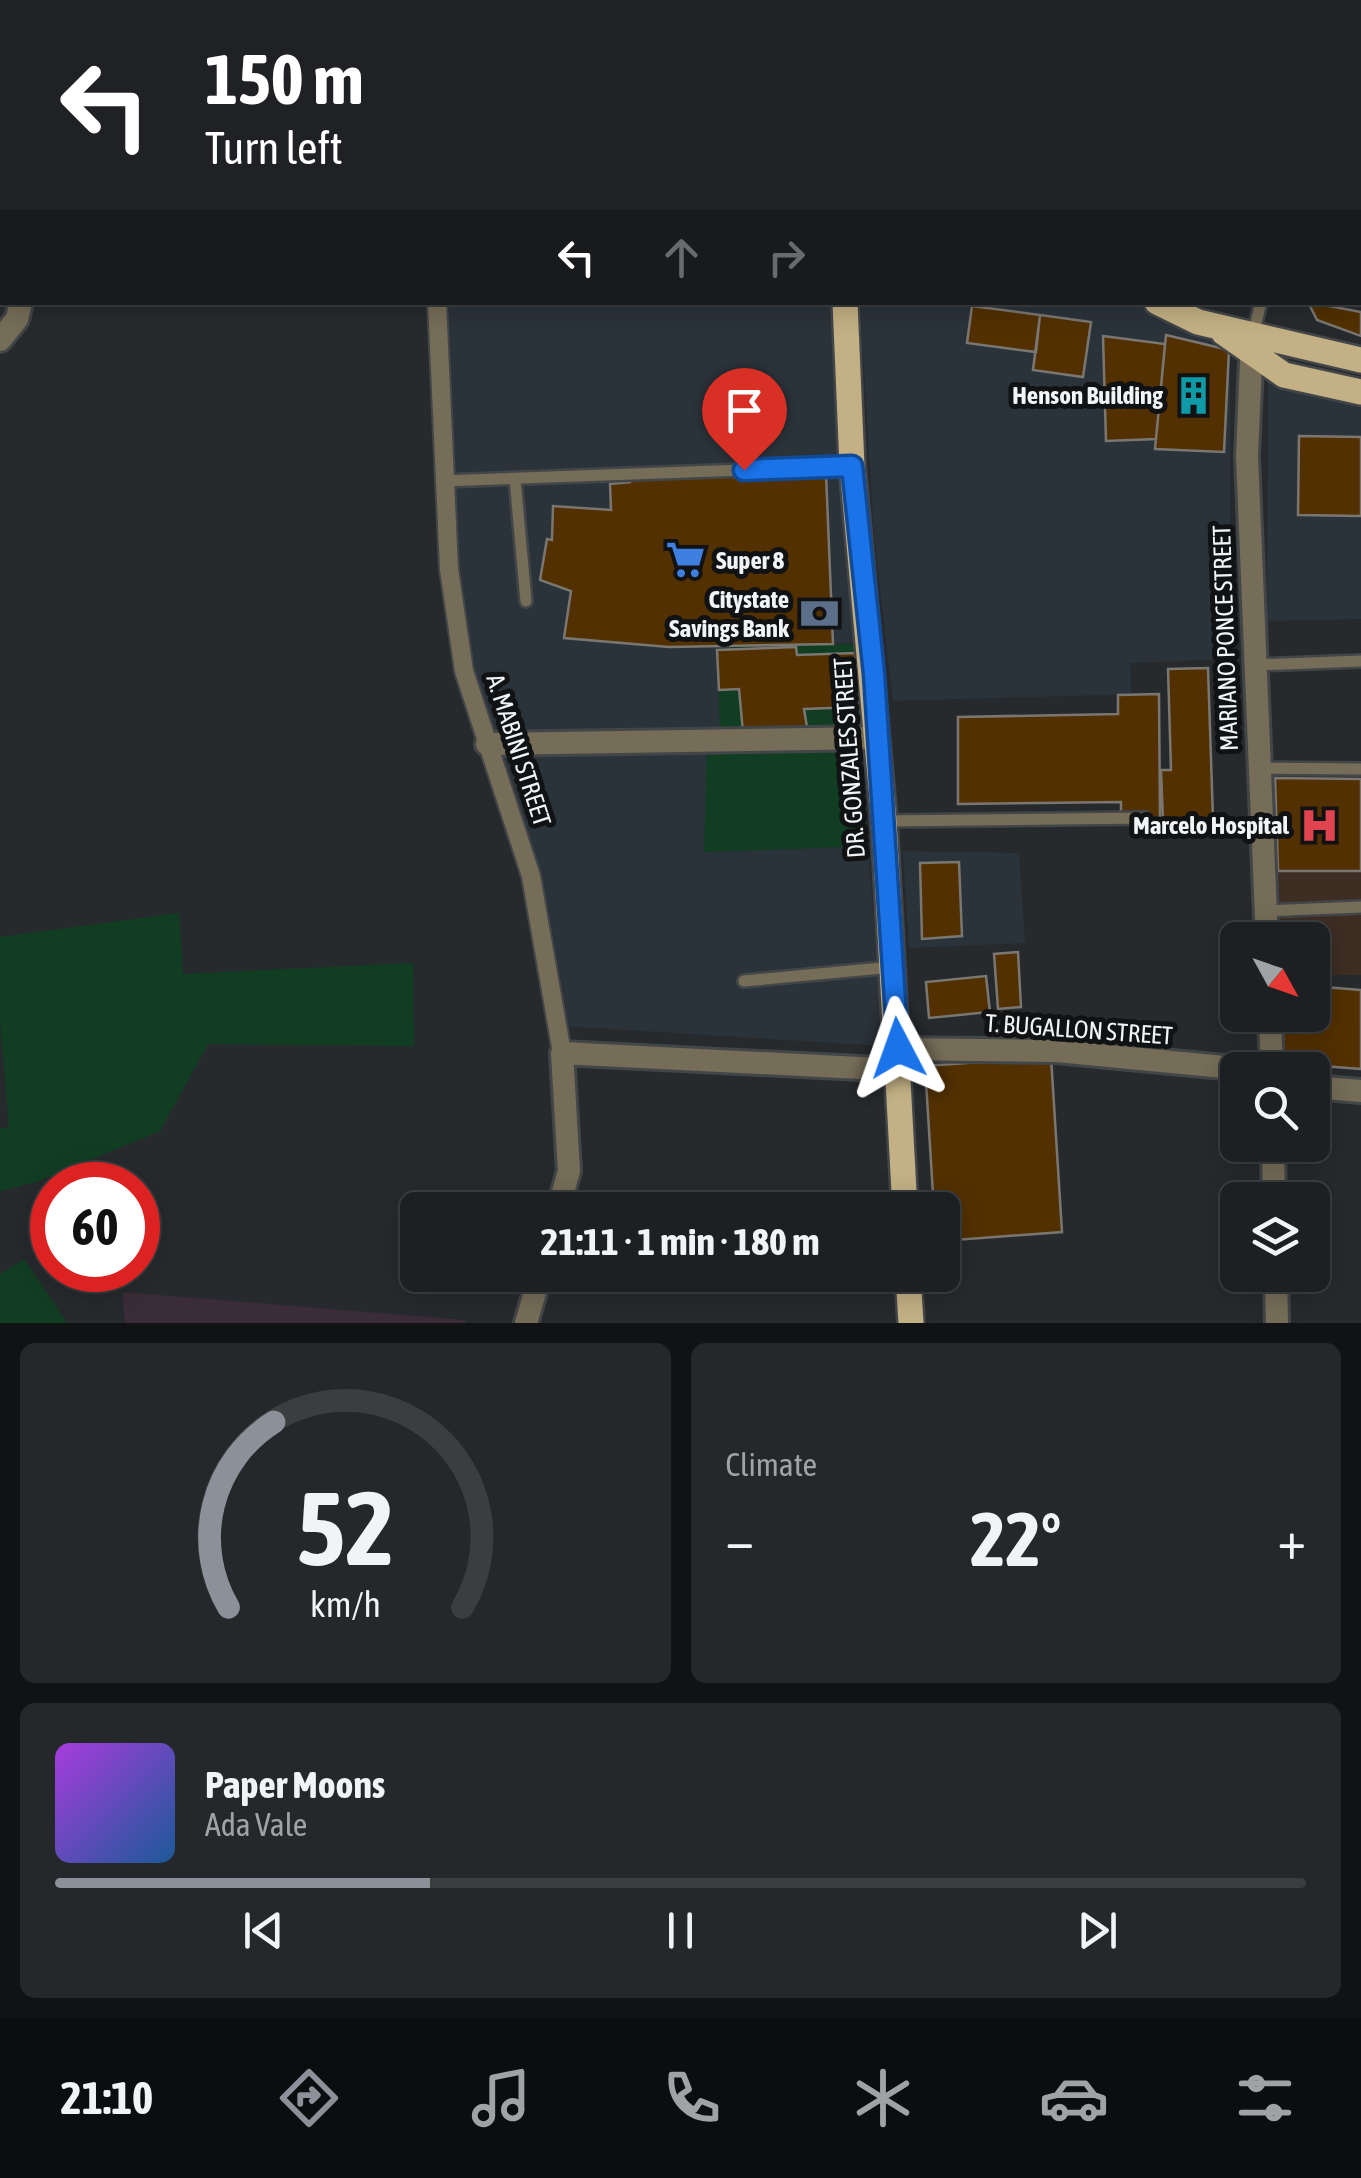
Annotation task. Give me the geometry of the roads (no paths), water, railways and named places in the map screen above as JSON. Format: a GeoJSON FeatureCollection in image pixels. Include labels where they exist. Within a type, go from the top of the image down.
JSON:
{"type":"FeatureCollection","features":[{"type":"Feature","properties":{"kind":"main road","name":"DR. GONZALES STREET"},"geometry":{"type":"LineString","coordinates":[[845,305],[852,466],[884,821],[904,1192]]}},
{"type":"Feature","properties":{"kind":"main road"},"geometry":{"type":"LineString","coordinates":[[1164,305],[1252,343],[1361,360]]}},
{"type":"Feature","properties":{"kind":"main road"},"geometry":{"type":"LineString","coordinates":[[1252,343],[1284,375],[1361,392]]}},
{"type":"Feature","properties":{"kind":"main road"},"geometry":{"type":"LineString","coordinates":[[909,1292],[911,1323]]}},
{"type":"Feature","properties":{"kind":"street"},"geometry":{"type":"LineString","coordinates":[[0,340],[18,319],[20,305]]}},
{"type":"Feature","properties":{"kind":"street","name":"A. MABINI STREET"},"geometry":{"type":"LineString","coordinates":[[437,305],[448,569],[464,672],[531,876],[562,1053],[569,1171],[563,1192]]}},
{"type":"Feature","properties":{"kind":"street","name":"MARIANO PONCE STREET"},"geometry":{"type":"LineString","coordinates":[[1252,343],[1247,456],[1256,768],[1266,922]]}},
{"type":"Feature","properties":{"kind":"street"},"geometry":{"type":"LineString","coordinates":[[487,744],[876,738]]}},
{"type":"Feature","properties":{"kind":"street","name":"T. BUGALLON STREET"},"geometry":{"type":"LineString","coordinates":[[562,1053],[899,1059],[1056,1051],[1220,1067]]}},
{"type":"Feature","properties":{"kind":"street"},"geometry":{"type":"LineString","coordinates":[[1330,1088],[1361,1091]]}},
{"type":"Feature","properties":{"kind":"street"},"geometry":{"type":"LineString","coordinates":[[526,1323],[535,1292]]}},
{"type":"Feature","properties":{"kind":"street"},"geometry":{"type":"LineString","coordinates":[[1276,1292],[1277,1323]]}},
{"type":"Feature","properties":{"kind":"lane"},"geometry":{"type":"LineString","coordinates":[[1252,343],[1260,305]]}},
{"type":"Feature","properties":{"kind":"lane"},"geometry":{"type":"LineString","coordinates":[[443,481],[852,466]]}},
{"type":"Feature","properties":{"kind":"lane"},"geometry":{"type":"LineString","coordinates":[[516,479],[526,601]]}},
{"type":"Feature","properties":{"kind":"lane"},"geometry":{"type":"LineString","coordinates":[[1253,665],[1361,660]]}},
{"type":"Feature","properties":{"kind":"lane"},"geometry":{"type":"LineString","coordinates":[[1256,768],[1361,769]]}},
{"type":"Feature","properties":{"kind":"lane"},"geometry":{"type":"LineString","coordinates":[[884,821],[1145,818]]}},
{"type":"Feature","properties":{"kind":"lane"},"geometry":{"type":"LineString","coordinates":[[1265,910],[1361,907]]}},
{"type":"Feature","properties":{"kind":"lane"},"geometry":{"type":"LineString","coordinates":[[744,981],[893,967]]}},
{"type":"Feature","properties":{"kind":"place","name":"Henson Building"},"geometry":{"type":"Point","coordinates":[1193,395]}},
{"type":"Feature","properties":{"kind":"place","name":"Super 8"},"geometry":{"type":"Point","coordinates":[686,560]}},
{"type":"Feature","properties":{"kind":"place","name":"Citystate Savings Bank"},"geometry":{"type":"Point","coordinates":[819,613]}},
{"type":"Feature","properties":{"kind":"place","name":"Marcelo Hospital"},"geometry":{"type":"Point","coordinates":[1319,825]}}]}
